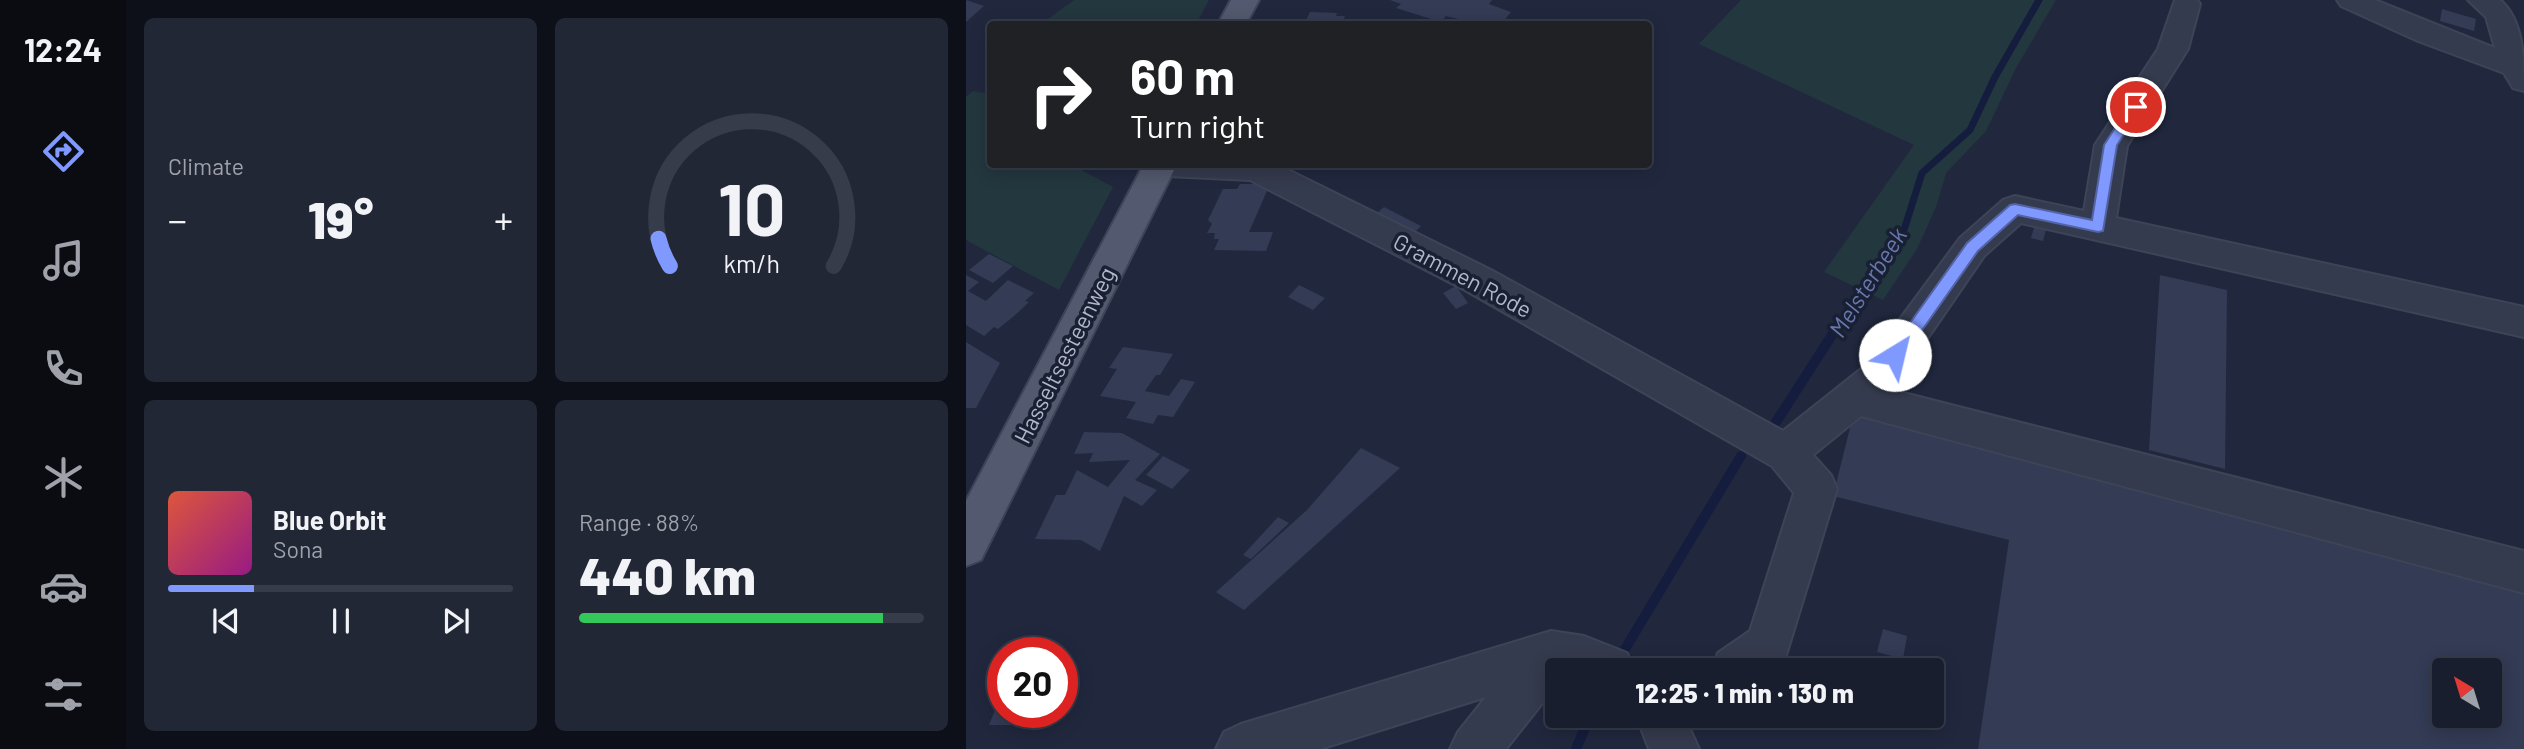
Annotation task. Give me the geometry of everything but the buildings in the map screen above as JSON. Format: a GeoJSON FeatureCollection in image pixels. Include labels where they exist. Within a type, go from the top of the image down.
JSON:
{"type":"FeatureCollection","features":[{"type":"Feature","properties":{"kind":"main road"},"geometry":{"type":"LineString","coordinates":[[1234,21],[1245,0]]}},
{"type":"Feature","properties":{"kind":"main road","name":"Hasseltsesteenweg"},"geometry":{"type":"LineString","coordinates":[[966,545],[1159,168]]}},
{"type":"Feature","properties":{"kind":"street"},"geometry":{"type":"LineString","coordinates":[[2351,0],[2520,74]]}},
{"type":"Feature","properties":{"kind":"street"},"geometry":{"type":"LineString","coordinates":[[2482,0],[2499,13],[2520,74]]}},
{"type":"Feature","properties":{"kind":"street"},"geometry":{"type":"LineString","coordinates":[[2098,227],[2111,145],[2173,49],[2186,4]]}},
{"type":"Feature","properties":{"kind":"street","name":"Grammen Rode"},"geometry":{"type":"LineString","coordinates":[[1255,168],[1478,280],[1786,453]]}},
{"type":"Feature","properties":{"kind":"street"},"geometry":{"type":"LineString","coordinates":[[1752,658],[1768,646],[1815,489],[1786,453],[1880,377],[1972,247],[2015,209],[2524,322]]}},
{"type":"Feature","properties":{"kind":"street"},"geometry":{"type":"LineString","coordinates":[[1855,397],[2524,572]]}},
{"type":"Feature","properties":{"kind":"street"},"geometry":{"type":"LineString","coordinates":[[1475,749],[1551,654]]}},
{"type":"Feature","properties":{"kind":"street"},"geometry":{"type":"LineString","coordinates":[[1241,749],[1551,654],[1577,658]]}},
{"type":"Feature","properties":{"kind":"shaded area"},"geometry":{"type":"Polygon","coordinates":[[[1074,0],[1209,0],[1198,21],[1045,21],[1074,0]]]}},
{"type":"Feature","properties":{"kind":"shaded area"},"geometry":{"type":"Polygon","coordinates":[[[1741,0],[2056,0],[2016,68],[1986,131],[1946,173],[1936,207],[1917,249],[1883,300],[1824,272],[1914,145],[1699,44],[1741,0]]]}},
{"type":"Feature","properties":{"kind":"shaded area"},"geometry":{"type":"Polygon","coordinates":[[[973,91],[987,93],[987,168],[1078,168],[1113,187],[1059,290],[966,240],[966,97],[973,91]]]}},
{"type":"Feature","properties":{"kind":"waterway","name":"Melsterbeek"},"geometry":{"type":"LineString","coordinates":[[1840,323],[1903,233],[1922,173],[1970,130],[1995,77],[2039,0]]}},
{"type":"Feature","properties":{"kind":"waterway","name":"Melsterbeek"},"geometry":{"type":"LineString","coordinates":[[1776,422],[1841,321]]}},
{"type":"Feature","properties":{"kind":"waterway","name":"Melsterbeek"},"geometry":{"type":"LineString","coordinates":[[1622,654],[1741,456]]}},
{"type":"Feature","properties":{"kind":"waterway","name":"Melsterbeek"},"geometry":{"type":"LineString","coordinates":[[1576,749],[1585,728]]}},
{"type":"Feature","properties":{"kind":"route"},"geometry":{"type":"LineString","coordinates":[[1895,355],[1972,247],[2015,209],[2098,227],[2111,145],[2136,107]]}}]}
